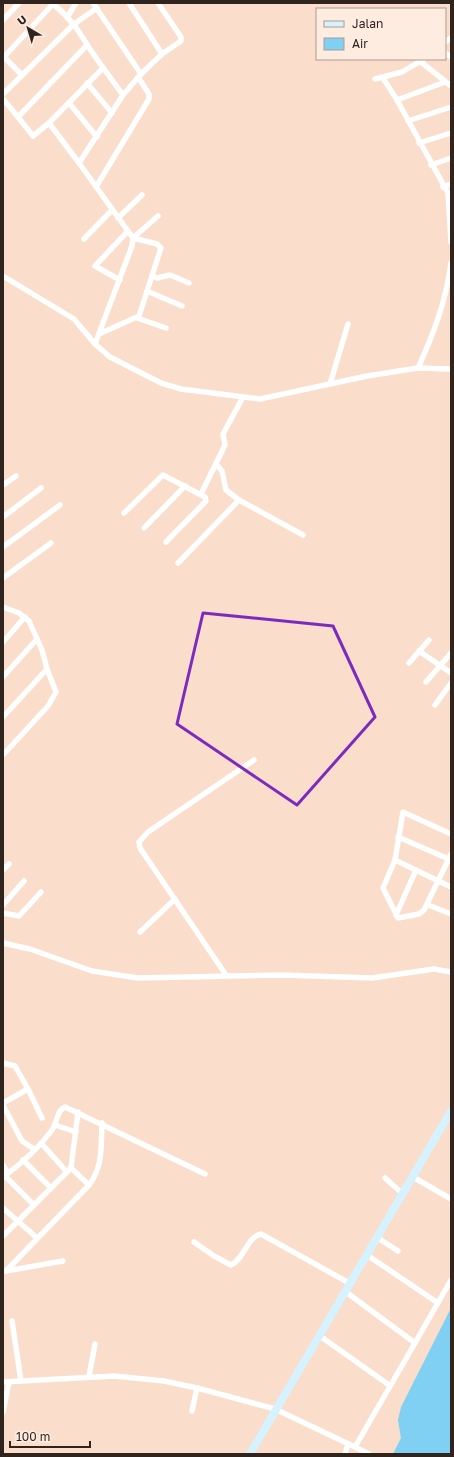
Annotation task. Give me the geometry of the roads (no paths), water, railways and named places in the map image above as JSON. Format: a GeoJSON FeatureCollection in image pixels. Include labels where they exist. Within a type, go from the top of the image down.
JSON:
{"type":"FeatureCollection","features":[{"type":"Feature","properties":{"kind":"street"},"geometry":{"type":"LineString","coordinates":[[3,20],[19,3]]}},
{"type":"Feature","properties":{"kind":"street"},"geometry":{"type":"LineString","coordinates":[[22,75],[3,57],[53,3],[68,16],[123,95]]}},
{"type":"Feature","properties":{"kind":"street"},"geometry":{"type":"LineString","coordinates":[[68,16],[76,3]]}},
{"type":"Feature","properties":{"kind":"street"},"geometry":{"type":"LineString","coordinates":[[129,3],[162,54]]}},
{"type":"Feature","properties":{"kind":"street"},"geometry":{"type":"LineString","coordinates":[[79,163],[123,95],[139,75],[162,54],[182,39],[158,3]]}},
{"type":"Feature","properties":{"kind":"street"},"geometry":{"type":"LineString","coordinates":[[3,94],[74,24],[95,6],[139,75],[149,94],[149,102],[96,187]]}},
{"type":"Feature","properties":{"kind":"street"},"geometry":{"type":"LineString","coordinates":[[18,117],[87,45]]}},
{"type":"Feature","properties":{"kind":"street"},"geometry":{"type":"LineString","coordinates":[[375,79],[402,72],[423,60],[451,86]]}},
{"type":"Feature","properties":{"kind":"street"},"geometry":{"type":"LineString","coordinates":[[3,99],[33,136],[49,123],[103,68]]}},
{"type":"Feature","properties":{"kind":"street"},"geometry":{"type":"LineString","coordinates":[[382,78],[397,100],[448,194],[451,242]]}},
{"type":"Feature","properties":{"kind":"street"},"geometry":{"type":"LineString","coordinates":[[397,100],[445,82]]}},
{"type":"Feature","properties":{"kind":"street"},"geometry":{"type":"LineString","coordinates":[[87,83],[112,113]]}},
{"type":"Feature","properties":{"kind":"street"},"geometry":{"type":"LineString","coordinates":[[69,103],[97,137]]}},
{"type":"Feature","properties":{"kind":"street"},"geometry":{"type":"LineString","coordinates":[[408,121],[450,110]]}},
{"type":"Feature","properties":{"kind":"street"},"geometry":{"type":"LineString","coordinates":[[49,123],[133,238],[158,244],[160,248],[137,318]]}},
{"type":"Feature","properties":{"kind":"street"},"geometry":{"type":"LineString","coordinates":[[420,144],[451,133]]}},
{"type":"Feature","properties":{"kind":"street"},"geometry":{"type":"LineString","coordinates":[[431,165],[451,158]]}},
{"type":"Feature","properties":{"kind":"street"},"geometry":{"type":"LineString","coordinates":[[443,187],[451,184]]}},
{"type":"Feature","properties":{"kind":"street"},"geometry":{"type":"LineString","coordinates":[[118,218],[142,195]]}},
{"type":"Feature","properties":{"kind":"street"},"geometry":{"type":"LineString","coordinates":[[84,239],[112,210]]}},
{"type":"Feature","properties":{"kind":"street"},"geometry":{"type":"LineString","coordinates":[[95,344],[120,280],[132,246],[133,238],[158,216]]}},
{"type":"Feature","properties":{"kind":"street"},"geometry":{"type":"LineString","coordinates":[[120,280],[95,266],[128,232]]}},
{"type":"Feature","properties":{"kind":"street"},"geometry":{"type":"LineString","coordinates":[[418,368],[434,333],[445,297],[451,263]]}},
{"type":"Feature","properties":{"kind":"street"},"geometry":{"type":"LineString","coordinates":[[152,276],[157,278],[170,275],[189,283]]}},
{"type":"Feature","properties":{"kind":"street"},"geometry":{"type":"LineString","coordinates":[[3,276],[74,319],[95,344],[110,357],[169,386],[260,399],[330,384],[418,368],[451,369]]}},
{"type":"Feature","properties":{"kind":"street"},"geometry":{"type":"LineString","coordinates":[[147,291],[182,306]]}},
{"type":"Feature","properties":{"kind":"street"},"geometry":{"type":"LineString","coordinates":[[445,297],[451,292]]}},
{"type":"Feature","properties":{"kind":"street"},"geometry":{"type":"LineString","coordinates":[[99,334],[137,318],[166,328]]}},
{"type":"Feature","properties":{"kind":"street"},"geometry":{"type":"LineString","coordinates":[[330,384],[348,324]]}},
{"type":"Feature","properties":{"kind":"street"},"geometry":{"type":"LineString","coordinates":[[201,494],[225,445],[224,434],[243,397]]}},
{"type":"Feature","properties":{"kind":"street"},"geometry":{"type":"LineString","coordinates":[[216,464],[222,471],[226,490],[239,500],[303,536]]}},
{"type":"Feature","properties":{"kind":"street"},"geometry":{"type":"LineString","coordinates":[[124,513],[163,475],[206,498],[206,501],[166,542]]}},
{"type":"Feature","properties":{"kind":"street"},"geometry":{"type":"LineString","coordinates":[[3,485],[16,476]]}},
{"type":"Feature","properties":{"kind":"street"},"geometry":{"type":"LineString","coordinates":[[144,528],[185,486]]}},
{"type":"Feature","properties":{"kind":"street"},"geometry":{"type":"LineString","coordinates":[[3,517],[41,488]]}},
{"type":"Feature","properties":{"kind":"street"},"geometry":{"type":"LineString","coordinates":[[178,563],[239,500]]}},
{"type":"Feature","properties":{"kind":"street"},"geometry":{"type":"LineString","coordinates":[[3,547],[60,505]]}},
{"type":"Feature","properties":{"kind":"street"},"geometry":{"type":"LineString","coordinates":[[3,578],[51,542]]}},
{"type":"Feature","properties":{"kind":"street"},"geometry":{"type":"LineString","coordinates":[[3,607],[25,617],[42,650],[47,669],[56,692],[54,698],[3,755]]}},
{"type":"Feature","properties":{"kind":"street"},"geometry":{"type":"LineString","coordinates":[[3,642],[25,617]]}},
{"type":"Feature","properties":{"kind":"street"},"geometry":{"type":"LineString","coordinates":[[3,678],[37,639]]}},
{"type":"Feature","properties":{"kind":"street"},"geometry":{"type":"LineString","coordinates":[[409,662],[429,640]]}},
{"type":"Feature","properties":{"kind":"street"},"geometry":{"type":"LineString","coordinates":[[419,652],[451,673]]}},
{"type":"Feature","properties":{"kind":"street"},"geometry":{"type":"LineString","coordinates":[[426,682],[451,653]]}},
{"type":"Feature","properties":{"kind":"street"},"geometry":{"type":"LineString","coordinates":[[3,717],[47,669]]}},
{"type":"Feature","properties":{"kind":"street"},"geometry":{"type":"LineString","coordinates":[[435,705],[451,683]]}},
{"type":"Feature","properties":{"kind":"street"},"geometry":{"type":"LineString","coordinates":[[226,975],[140,848],[140,840],[148,832],[254,760]]}},
{"type":"Feature","properties":{"kind":"street"},"geometry":{"type":"LineString","coordinates":[[398,837],[450,858],[428,905],[419,914],[399,919],[383,888],[395,860],[398,837],[404,811],[451,834]]}},
{"type":"Feature","properties":{"kind":"street"},"geometry":{"type":"LineString","coordinates":[[395,860],[451,887]]}},
{"type":"Feature","properties":{"kind":"street"},"geometry":{"type":"LineString","coordinates":[[3,870],[9,864]]}},
{"type":"Feature","properties":{"kind":"street"},"geometry":{"type":"LineString","coordinates":[[396,915],[416,870]]}},
{"type":"Feature","properties":{"kind":"street"},"geometry":{"type":"LineString","coordinates":[[3,905],[24,881]]}},
{"type":"Feature","properties":{"kind":"street"},"geometry":{"type":"LineString","coordinates":[[3,913],[19,916],[41,892]]}},
{"type":"Feature","properties":{"kind":"street"},"geometry":{"type":"LineString","coordinates":[[140,932],[175,899]]}},
{"type":"Feature","properties":{"kind":"street"},"geometry":{"type":"LineString","coordinates":[[428,905],[451,914]]}},
{"type":"Feature","properties":{"kind":"street"},"geometry":{"type":"LineString","coordinates":[[3,943],[30,949],[83,969],[115,976],[154,978],[282,974],[372,978],[434,969],[451,972]]}},
{"type":"Feature","properties":{"kind":"street"},"geometry":{"type":"LineString","coordinates":[[4,1064],[12,1065],[16,1068],[42,1118]]}},
{"type":"Feature","properties":{"kind":"street"},"geometry":{"type":"LineString","coordinates":[[28,1089],[3,1104],[22,1141],[34,1150]]}},
{"type":"Feature","properties":{"kind":"street"},"geometry":{"type":"LineString","coordinates":[[5,1176],[41,1142],[55,1125],[60,1112],[64,1107],[102,1123],[205,1174]]}},
{"type":"Feature","properties":{"kind":"street"},"geometry":{"type":"LineString","coordinates":[[250,1454],[275,1409],[378,1238],[451,1111]]}},
{"type":"Feature","properties":{"kind":"street"},"geometry":{"type":"LineString","coordinates":[[3,1236],[69,1170],[78,1112]]}},
{"type":"Feature","properties":{"kind":"street"},"geometry":{"type":"LineString","coordinates":[[4,1271],[96,1176],[99,1166],[102,1123]]}},
{"type":"Feature","properties":{"kind":"street"},"geometry":{"type":"LineString","coordinates":[[55,1125],[76,1132]]}},
{"type":"Feature","properties":{"kind":"street"},"geometry":{"type":"LineString","coordinates":[[41,1142],[69,1170],[88,1185]]}},
{"type":"Feature","properties":{"kind":"street"},"geometry":{"type":"LineString","coordinates":[[23,1160],[51,1188]]}},
{"type":"Feature","properties":{"kind":"street"},"geometry":{"type":"LineString","coordinates":[[3,1165],[5,1176],[34,1205]]}},
{"type":"Feature","properties":{"kind":"street"},"geometry":{"type":"LineString","coordinates":[[413,1177],[451,1199]]}},
{"type":"Feature","properties":{"kind":"street"},"geometry":{"type":"LineString","coordinates":[[385,1178],[403,1194]]}},
{"type":"Feature","properties":{"kind":"street"},"geometry":{"type":"LineString","coordinates":[[3,1208],[37,1238]]}},
{"type":"Feature","properties":{"kind":"street"},"geometry":{"type":"LineString","coordinates":[[194,1242],[214,1256],[231,1265],[237,1260],[255,1237],[261,1234],[351,1284]]}},
{"type":"Feature","properties":{"kind":"street"},"geometry":{"type":"LineString","coordinates":[[378,1238],[398,1251]]}},
{"type":"Feature","properties":{"kind":"street"},"geometry":{"type":"LineString","coordinates":[[367,1255],[438,1303]]}},
{"type":"Feature","properties":{"kind":"street"},"geometry":{"type":"LineString","coordinates":[[4,1271],[63,1261]]}},
{"type":"Feature","properties":{"kind":"street"},"geometry":{"type":"LineString","coordinates":[[355,1447],[389,1385],[451,1280]]}},
{"type":"Feature","properties":{"kind":"street"},"geometry":{"type":"LineString","coordinates":[[346,1292],[415,1343]]}},
{"type":"Feature","properties":{"kind":"street"},"geometry":{"type":"LineString","coordinates":[[12,1321],[21,1381]]}},
{"type":"Feature","properties":{"kind":"street"},"geometry":{"type":"LineString","coordinates":[[320,1336],[389,1385]]}},
{"type":"Feature","properties":{"kind":"street"},"geometry":{"type":"LineString","coordinates":[[89,1376],[95,1344]]}},
{"type":"Feature","properties":{"kind":"street"},"geometry":{"type":"LineString","coordinates":[[3,1412],[6,1382],[89,1376],[133,1376],[197,1388],[275,1409],[369,1454]]}},
{"type":"Feature","properties":{"kind":"street"},"geometry":{"type":"LineString","coordinates":[[192,1411],[197,1388]]}},
{"type":"Feature","properties":{"kind":"street"},"geometry":{"type":"LineString","coordinates":[[345,1454],[348,1444]]}},
{"type":"Feature","properties":{"kind":"water"},"geometry":{"type":"Polygon","coordinates":[[[451,1308],[451,1454],[393,1454],[401,1438],[398,1420],[401,1407],[451,1308]]]}}]}
